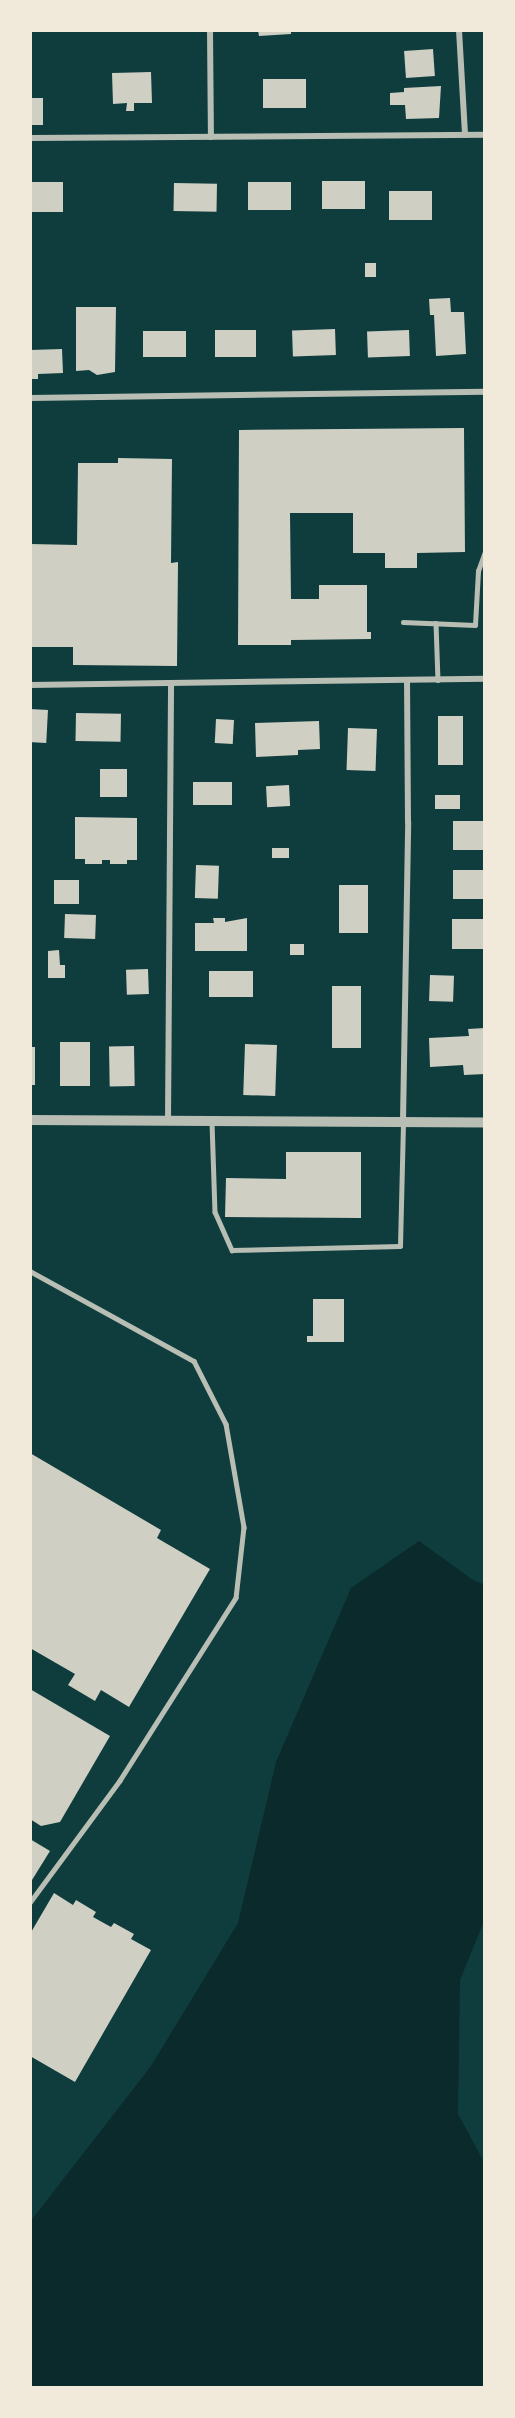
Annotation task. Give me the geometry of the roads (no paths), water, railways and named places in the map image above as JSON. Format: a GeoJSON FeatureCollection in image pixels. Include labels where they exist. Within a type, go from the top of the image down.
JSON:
{"type":"FeatureCollection","features":[{"type":"Feature","properties":{"kind":"street"},"geometry":{"type":"LineString","coordinates":[[210,30],[210,137]]}},
{"type":"Feature","properties":{"kind":"street"},"geometry":{"type":"LineString","coordinates":[[459,30],[465,135]]}},
{"type":"Feature","properties":{"kind":"street"},"geometry":{"type":"LineString","coordinates":[[30,138],[485,135]]}},
{"type":"Feature","properties":{"kind":"street"},"geometry":{"type":"LineString","coordinates":[[30,398],[485,392]]}},
{"type":"Feature","properties":{"kind":"street"},"geometry":{"type":"LineString","coordinates":[[30,685],[171,685],[485,679]]}},
{"type":"Feature","properties":{"kind":"street"},"geometry":{"type":"LineString","coordinates":[[403,1121],[408,822],[407,681]]}},
{"type":"Feature","properties":{"kind":"street"},"geometry":{"type":"LineString","coordinates":[[168,1121],[171,685]]}},
{"type":"Feature","properties":{"kind":"street"},"geometry":{"type":"LineString","coordinates":[[30,1120],[485,1122]]}},
{"type":"Feature","properties":{"kind":"lane"},"geometry":{"type":"LineString","coordinates":[[403,622],[475,625],[478,571],[485,552]]}},
{"type":"Feature","properties":{"kind":"lane"},"geometry":{"type":"LineString","coordinates":[[436,623],[438,680]]}},
{"type":"Feature","properties":{"kind":"lane"},"geometry":{"type":"LineString","coordinates":[[212,1121],[215,1212],[232,1250],[400,1246],[403,1121]]}},
{"type":"Feature","properties":{"kind":"lane"},"geometry":{"type":"LineString","coordinates":[[30,1271],[194,1361],[226,1424],[244,1527],[236,1598],[120,1781],[30,1902]]}},
{"type":"Feature","properties":{"kind":"water"},"geometry":{"type":"Polygon","coordinates":[[[419,1541],[473,1580],[485,1585],[485,1919],[460,1980],[458,2114],[485,2164],[485,2388],[30,2388],[30,2222],[151,2066],[238,1923],[276,1762],[351,1588],[419,1541]]]}}]}
